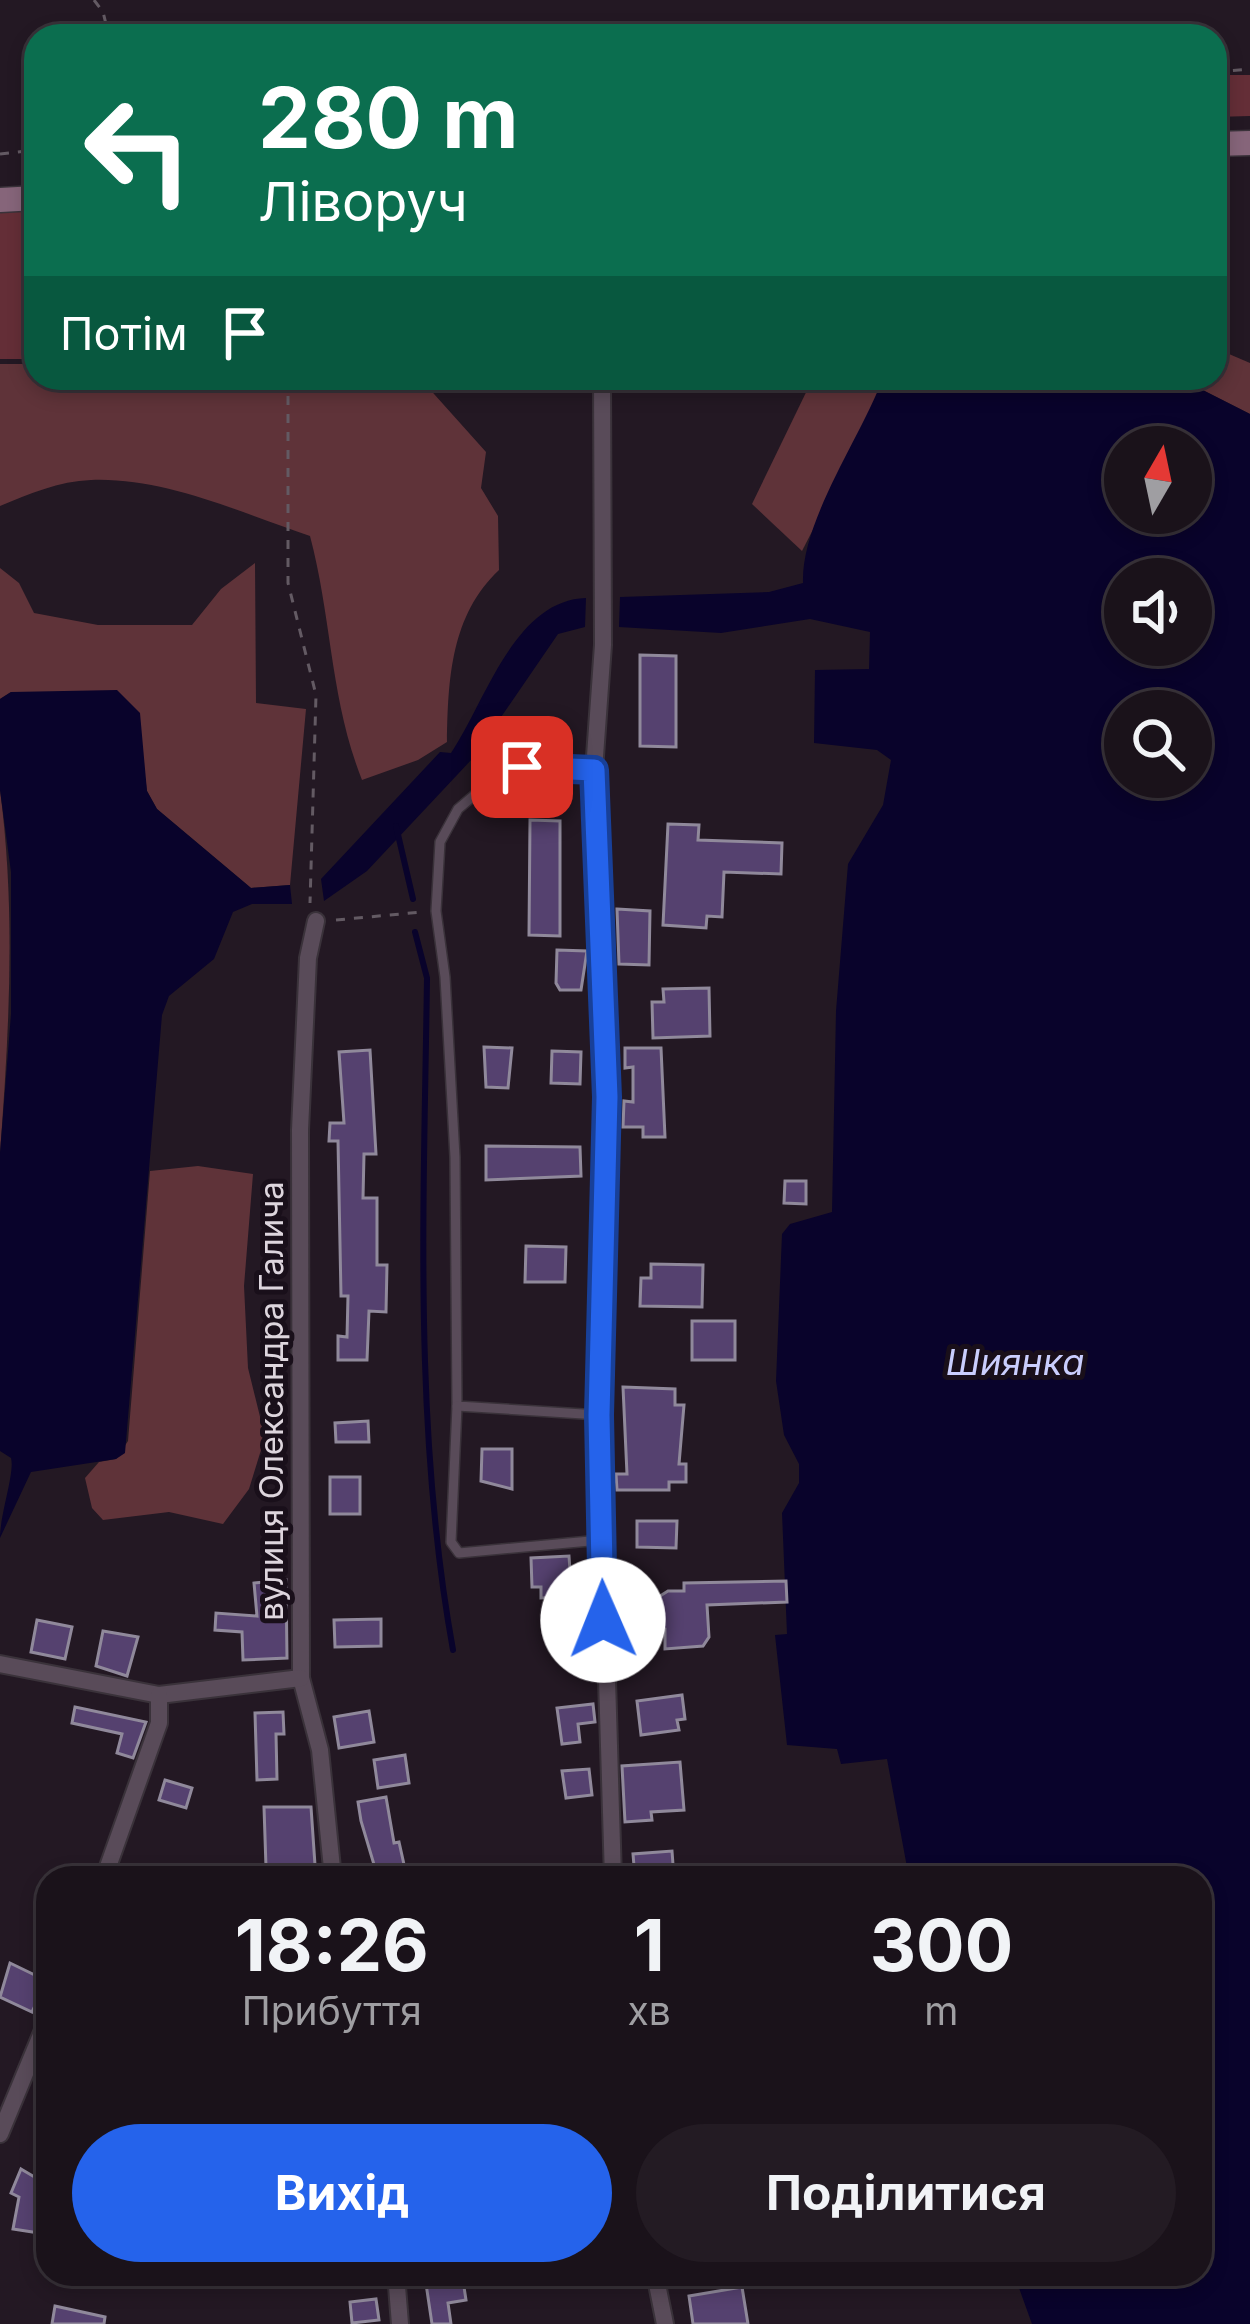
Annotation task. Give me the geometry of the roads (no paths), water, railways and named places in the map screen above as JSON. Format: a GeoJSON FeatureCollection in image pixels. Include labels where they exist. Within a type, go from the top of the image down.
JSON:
{"type":"FeatureCollection","features":[{"type":"Feature","properties":{"kind":"street"},"geometry":{"type":"LineString","coordinates":[[602,390],[603,645],[594,770],[607,1097],[599,1415],[613,1866]]}},
{"type":"Feature","properties":{"kind":"street","name":"вулиця Олександра Галича"},"geometry":{"type":"LineString","coordinates":[[316,921],[308,958],[300,1130],[301,1678],[320,1750],[332,1866]]}},
{"type":"Feature","properties":{"kind":"street"},"geometry":{"type":"LineString","coordinates":[[0,1664],[159,1695],[301,1678]]}},
{"type":"Feature","properties":{"kind":"street"},"geometry":{"type":"LineString","coordinates":[[108,1866],[159,1723],[159,1695]]}},
{"type":"Feature","properties":{"kind":"street"},"geometry":{"type":"LineString","coordinates":[[0,2134],[36,2047]]}},
{"type":"Feature","properties":{"kind":"street"},"geometry":{"type":"LineString","coordinates":[[397,2286],[400,2324]]}},
{"type":"Feature","properties":{"kind":"street"},"geometry":{"type":"LineString","coordinates":[[657,2286],[665,2324]]}},
{"type":"Feature","properties":{"kind":"lane"},"geometry":{"type":"LineString","coordinates":[[594,770],[522,767],[477,791],[458,809],[440,842],[436,911],[445,977],[455,1157],[457,1406],[451,1542],[458,1552],[601,1540]]}},
{"type":"Feature","properties":{"kind":"lane"},"geometry":{"type":"LineString","coordinates":[[457,1406],[599,1415]]}},
{"type":"Feature","properties":{"kind":"water","name":"Шиянка"},"geometry":{"type":"Polygon","coordinates":[[[878,390],[1203,390],[1250,414],[1250,2324],[1032,2324],[1018,2286],[1212,2286],[1212,1866],[907,1866],[887,1759],[841,1764],[837,1749],[787,1745],[775,1635],[787,1634],[782,1513],[799,1483],[799,1464],[784,1435],[776,1381],[782,1234],[790,1224],[832,1212],[836,1011],[848,864],[883,805],[891,760],[877,750],[814,743],[815,670],[869,669],[870,632],[810,619],[721,633],[619,627],[620,597],[769,592],[803,583],[811,533],[878,390]]]}},
{"type":"Feature","properties":{"kind":"water"},"geometry":{"type":"Polygon","coordinates":[[[586,598],[585,627],[558,634],[473,758],[367,871],[324,901],[321,879],[440,752],[451,753],[521,635],[561,603],[586,598]]]}},
{"type":"Feature","properties":{"kind":"water"},"geometry":{"type":"Polygon","coordinates":[[[117,690],[140,713],[147,791],[157,809],[251,888],[290,885],[292,904],[252,904],[233,912],[214,959],[169,996],[162,1015],[125,1453],[116,1459],[31,1472],[0,1538],[12,1465],[11,1458],[0,1451],[0,1153],[11,1014],[11,872],[0,790],[0,699],[11,692],[117,690]]]}},
{"type":"Feature","properties":{"kind":"waterway"},"geometry":{"type":"LineString","coordinates":[[396,826],[413,899]]}},
{"type":"Feature","properties":{"kind":"waterway"},"geometry":{"type":"LineString","coordinates":[[415,932],[427,978],[426,1399],[440,1567],[453,1650]]}}]}
